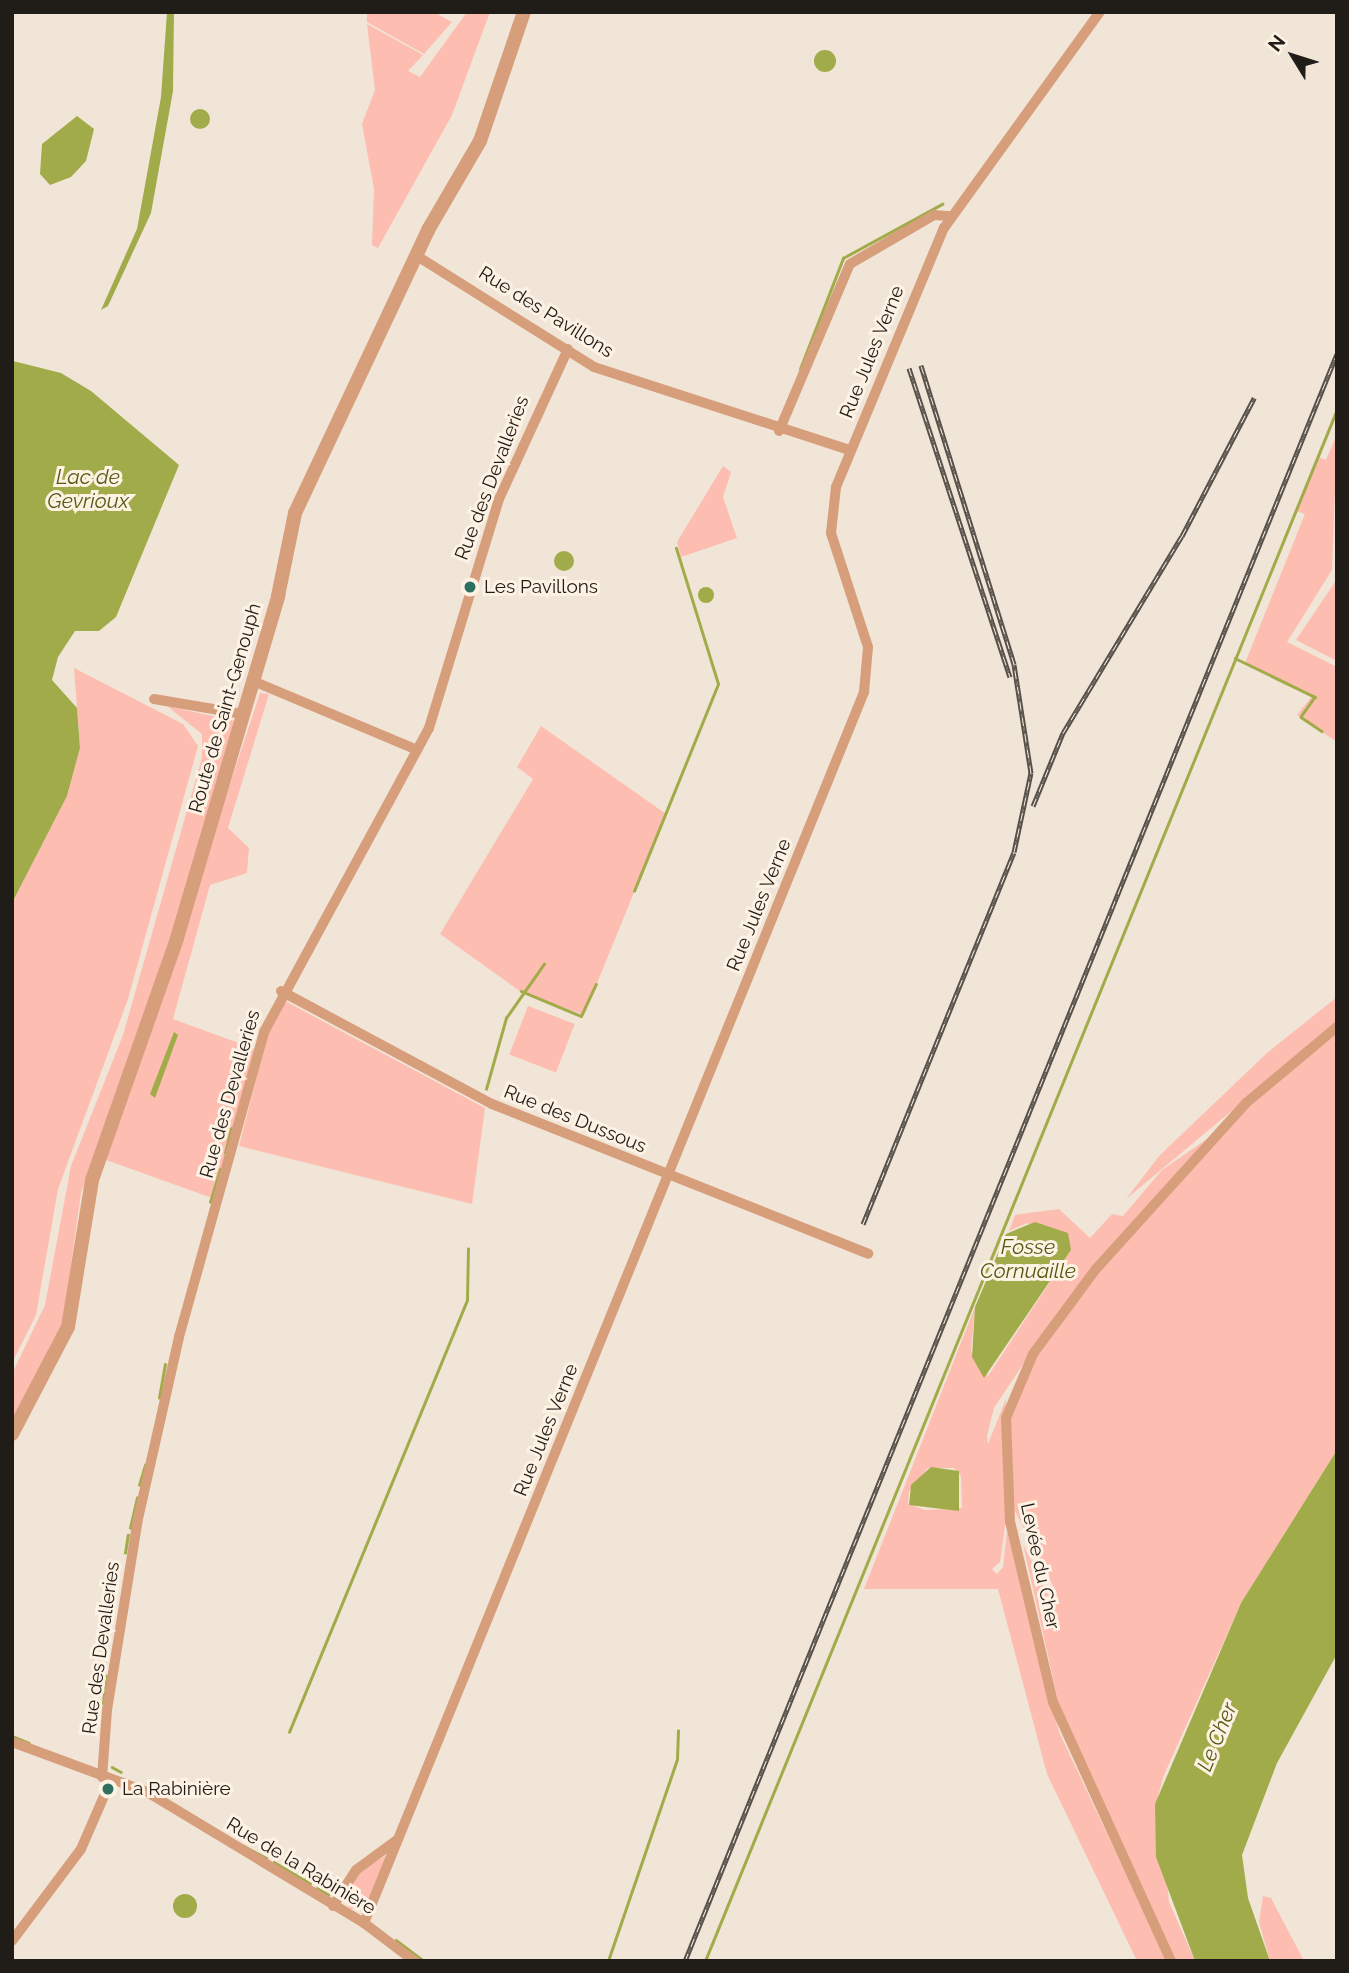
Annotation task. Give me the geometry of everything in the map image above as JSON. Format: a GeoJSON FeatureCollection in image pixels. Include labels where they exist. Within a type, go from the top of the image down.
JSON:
{"type":"FeatureCollection","features":[{"type":"Feature","properties":{"kind":"street","name":"Route de Saint-Genouph"},"geometry":{"type":"LineString","coordinates":[[12,1434],[68,1327],[92,1180],[158,1000],[253,681],[312,468],[417,256],[487,125],[524,12]]}},
{"type":"Feature","properties":{"kind":"street","name":"Rue Jules Verne"},"geometry":{"type":"LineString","coordinates":[[364,1923],[869,679],[868,647],[829,518],[850,450],[950,216],[1100,12]]}},
{"type":"Feature","properties":{"kind":"street"},"geometry":{"type":"LineString","coordinates":[[779,431],[850,264],[934,215],[950,216]]}},
{"type":"Feature","properties":{"kind":"street","name":"Rue des Pavillons"},"geometry":{"type":"LineString","coordinates":[[417,256],[568,349],[623,379],[779,431],[850,450]]}},
{"type":"Feature","properties":{"kind":"street","name":"Rue des Devalleries"},"geometry":{"type":"LineString","coordinates":[[12,1941],[82,1849],[107,1778],[132,1549],[179,1337],[264,1032],[281,991],[417,750],[442,699],[499,499],[568,349]]}},
{"type":"Feature","properties":{"kind":"street"},"geometry":{"type":"LineString","coordinates":[[253,681],[417,750]]}},
{"type":"Feature","properties":{"kind":"street"},"geometry":{"type":"LineString","coordinates":[[154,699],[243,713]]}},
{"type":"Feature","properties":{"kind":"street","name":"Rue des Dussous"},"geometry":{"type":"LineString","coordinates":[[281,991],[485,1101],[868,1254]]}},
{"type":"Feature","properties":{"kind":"street","name":"Levée du Cher"},"geometry":{"type":"LineString","coordinates":[[1171,1961],[1053,1702],[1010,1522],[1006,1418],[1033,1354],[1096,1269],[1246,1103],[1337,1027]]}},
{"type":"Feature","properties":{"kind":"street","name":"Rue de la Rabinière"},"geometry":{"type":"LineString","coordinates":[[12,1742],[147,1792],[364,1923],[414,1961]]}},
{"type":"Feature","properties":{"kind":"street"},"geometry":{"type":"LineString","coordinates":[[333,1906],[356,1870],[401,1835]]}},
{"type":"Feature","properties":{"kind":"shaded area"},"geometry":{"type":"Polygon","coordinates":[[[367,12],[434,12],[452,22],[424,54],[367,22],[367,12]]]}},
{"type":"Feature","properties":{"kind":"shaded area"},"geometry":{"type":"Polygon","coordinates":[[[467,12],[490,12],[452,115],[378,248],[372,245],[374,189],[362,124],[375,90],[367,24],[423,55],[408,71],[420,77],[467,12]]]}},
{"type":"Feature","properties":{"kind":"shaded area"},"geometry":{"type":"Polygon","coordinates":[[[1337,434],[1332,570],[1287,642],[1337,667],[1337,742],[1297,715],[1312,696],[1245,663],[1305,514],[1296,511],[1318,457],[1326,460],[1337,434]]]}},
{"type":"Feature","properties":{"kind":"shaded area"},"geometry":{"type":"Polygon","coordinates":[[[723,466],[731,472],[723,497],[737,538],[681,557],[677,542],[723,466]]]}},
{"type":"Feature","properties":{"kind":"shaded area"},"geometry":{"type":"Polygon","coordinates":[[[1337,579],[1337,661],[1296,640],[1337,579]]]}},
{"type":"Feature","properties":{"kind":"shaded area"},"geometry":{"type":"Polygon","coordinates":[[[74,668],[183,724],[198,746],[128,999],[58,1189],[36,1315],[12,1363],[12,903],[67,796],[80,748],[74,668]]]}},
{"type":"Feature","properties":{"kind":"shaded area"},"geometry":{"type":"Polygon","coordinates":[[[260,693],[269,694],[228,828],[249,848],[247,873],[210,885],[173,1019],[255,1049],[215,1199],[106,1160],[260,693]]]}},
{"type":"Feature","properties":{"kind":"shaded area"},"geometry":{"type":"Polygon","coordinates":[[[167,706],[235,721],[150,1005],[81,1193],[63,1321],[12,1422],[12,1374],[45,1305],[71,1166],[123,1035],[202,758],[202,734],[167,706]]]}},
{"type":"Feature","properties":{"kind":"shaded area"},"geometry":{"type":"Polygon","coordinates":[[[541,726],[666,814],[584,1015],[521,992],[440,934],[533,779],[517,767],[541,726]]]}},
{"type":"Feature","properties":{"kind":"shaded area"},"geometry":{"type":"Polygon","coordinates":[[[1337,997],[1337,1023],[1126,1199],[1160,1155],[1267,1053],[1337,997]]]}},
{"type":"Feature","properties":{"kind":"shaded area"},"geometry":{"type":"Polygon","coordinates":[[[285,1001],[485,1108],[472,1204],[239,1146],[270,1026],[285,1001]]]}},
{"type":"Feature","properties":{"kind":"shaded area"},"geometry":{"type":"Polygon","coordinates":[[[528,1006],[575,1024],[556,1072],[509,1055],[528,1006]]]}},
{"type":"Feature","properties":{"kind":"shaded area"},"geometry":{"type":"Polygon","coordinates":[[[1337,1032],[1337,1450],[1241,1603],[1164,1775],[1158,1796],[1169,1902],[1195,1961],[1175,1961],[1063,1723],[1023,1544],[1048,1595],[1055,1590],[1014,1509],[1010,1416],[1032,1364],[1097,1274],[1253,1101],[1337,1032]]]}},
{"type":"Feature","properties":{"kind":"shaded area"},"geometry":{"type":"Polygon","coordinates":[[[1207,1139],[1031,1352],[994,1408],[987,1436],[988,1444],[1006,1399],[1006,1518],[1000,1562],[992,1569],[997,1574],[1003,1567],[1007,1531],[1059,1732],[1167,1961],[1137,1961],[1047,1774],[998,1589],[864,1589],[975,1307],[971,1351],[988,1376],[1071,1250],[1027,1223],[1009,1231],[1015,1215],[1059,1209],[1090,1238],[1112,1214],[1123,1216],[1162,1170],[1207,1139]],[[928,1468],[909,1491],[908,1504],[925,1510],[962,1508],[961,1476],[954,1468],[928,1468]]]}},
{"type":"Feature","properties":{"kind":"shaded area"},"geometry":{"type":"Polygon","coordinates":[[[389,1854],[368,1907],[350,1909],[343,1894],[361,1870],[389,1854]]]}},
{"type":"Feature","properties":{"kind":"shaded area"},"geometry":{"type":"Polygon","coordinates":[[[1263,1896],[1271,1898],[1304,1961],[1270,1961],[1259,1922],[1263,1896]]]}},
{"type":"Feature","properties":{"kind":"water"},"geometry":{"type":"Polygon","coordinates":[[[167,12],[174,12],[173,91],[151,213],[108,306],[101,310],[137,229],[161,97],[167,12]]]}},
{"type":"Feature","properties":{"kind":"water"},"geometry":{"type":"Polygon","coordinates":[[[821,50],[829,50],[836,57],[836,65],[829,72],[821,72],[814,65],[814,57],[821,50]]]}},
{"type":"Feature","properties":{"kind":"water"},"geometry":{"type":"Polygon","coordinates":[[[200,109],[207,112],[210,119],[207,126],[200,129],[193,126],[190,119],[193,112],[200,109]]]}},
{"type":"Feature","properties":{"kind":"water"},"geometry":{"type":"Polygon","coordinates":[[[77,116],[94,129],[86,161],[71,177],[50,185],[40,174],[42,144],[77,116]]]}},
{"type":"Feature","properties":{"kind":"water","name":"Lac de Gevrioux"},"geometry":{"type":"Polygon","coordinates":[[[13,361],[61,373],[91,391],[179,465],[116,617],[99,631],[75,631],[58,657],[52,680],[77,708],[80,748],[67,796],[12,903],[13,361]]]}},
{"type":"Feature","properties":{"kind":"water"},"geometry":{"type":"Polygon","coordinates":[[[564,551],[571,554],[574,561],[571,568],[564,571],[557,568],[554,561],[557,554],[564,551]]]}},
{"type":"Feature","properties":{"kind":"water"},"geometry":{"type":"Polygon","coordinates":[[[703,587],[709,587],[714,595],[712,601],[703,603],[698,598],[698,592],[703,587]]]}},
{"type":"Feature","properties":{"kind":"water"},"geometry":{"type":"Polygon","coordinates":[[[174,1032],[178,1035],[155,1098],[150,1094],[174,1032]]]}},
{"type":"Feature","properties":{"kind":"water","name":"Fosse Cornuaille"},"geometry":{"type":"Polygon","coordinates":[[[1035,1222],[1068,1233],[1071,1250],[984,1378],[972,1357],[975,1307],[1006,1234],[1035,1222]]]}},
{"type":"Feature","properties":{"kind":"water","name":"Le Cher"},"geometry":{"type":"Polygon","coordinates":[[[1337,1450],[1337,1654],[1277,1763],[1242,1855],[1248,1898],[1270,1961],[1195,1961],[1156,1857],[1155,1804],[1241,1603],[1337,1450]]]}},
{"type":"Feature","properties":{"kind":"water"},"geometry":{"type":"Polygon","coordinates":[[[931,1467],[959,1471],[959,1511],[909,1505],[911,1485],[931,1467]]]}},
{"type":"Feature","properties":{"kind":"water"},"geometry":{"type":"Polygon","coordinates":[[[185,1894],[194,1897],[197,1906],[194,1915],[185,1918],[176,1915],[173,1906],[176,1897],[185,1894]]]}},
{"type":"Feature","properties":{"kind":"waterway"},"geometry":{"type":"LineString","coordinates":[[800,369],[843,258],[942,204]]}},
{"type":"Feature","properties":{"kind":"waterway"},"geometry":{"type":"LineString","coordinates":[[705,1961],[1337,409]]}},
{"type":"Feature","properties":{"kind":"waterway"},"geometry":{"type":"LineString","coordinates":[[634,891],[718,684],[676,548]]}},
{"type":"Feature","properties":{"kind":"waterway"},"geometry":{"type":"LineString","coordinates":[[1235,658],[1315,697],[1301,717],[1322,731]]}},
{"type":"Feature","properties":{"kind":"waterway"},"geometry":{"type":"LineString","coordinates":[[486,1089],[506,1018],[544,964]]}},
{"type":"Feature","properties":{"kind":"waterway"},"geometry":{"type":"LineString","coordinates":[[521,991],[581,1016],[596,984]]}},
{"type":"Feature","properties":{"kind":"waterway"},"geometry":{"type":"LineString","coordinates":[[225,1153],[231,1129]]}},
{"type":"Feature","properties":{"kind":"waterway"},"geometry":{"type":"LineString","coordinates":[[210,1202],[220,1169]]}},
{"type":"Feature","properties":{"kind":"waterway"},"geometry":{"type":"LineString","coordinates":[[289,1732],[467,1300],[468,1249]]}},
{"type":"Feature","properties":{"kind":"waterway"},"geometry":{"type":"LineString","coordinates":[[159,1398],[165,1365]]}},
{"type":"Feature","properties":{"kind":"waterway"},"geometry":{"type":"LineString","coordinates":[[139,1485],[145,1465]]}},
{"type":"Feature","properties":{"kind":"waterway"},"geometry":{"type":"LineString","coordinates":[[130,1528],[137,1498]]}},
{"type":"Feature","properties":{"kind":"waterway"},"geometry":{"type":"LineString","coordinates":[[125,1553],[128,1535]]}},
{"type":"Feature","properties":{"kind":"waterway"},"geometry":{"type":"LineString","coordinates":[[103,1704],[106,1676]]}},
{"type":"Feature","properties":{"kind":"waterway"},"geometry":{"type":"LineString","coordinates":[[608,1961],[677,1759],[678,1731]]}},
{"type":"Feature","properties":{"kind":"waterway"},"geometry":{"type":"LineString","coordinates":[[12,1736],[29,1743]]}},
{"type":"Feature","properties":{"kind":"waterway"},"geometry":{"type":"LineString","coordinates":[[112,1767],[121,1772]]}},
{"type":"Feature","properties":{"kind":"waterway"},"geometry":{"type":"LineString","coordinates":[[240,1844],[266,1858]]}},
{"type":"Feature","properties":{"kind":"waterway"},"geometry":{"type":"LineString","coordinates":[[274,1862],[310,1883]]}},
{"type":"Feature","properties":{"kind":"waterway"},"geometry":{"type":"LineString","coordinates":[[317,1888],[328,1894]]}},
{"type":"Feature","properties":{"kind":"waterway"},"geometry":{"type":"LineString","coordinates":[[396,1940],[424,1961]]}},
{"type":"Feature","properties":{"kind":"railway"},"geometry":{"type":"LineString","coordinates":[[685,1961],[1337,354]]}},
{"type":"Feature","properties":{"kind":"railway"},"geometry":{"type":"LineString","coordinates":[[863,1224],[1014,852],[1031,773],[1014,664],[921,365]]}},
{"type":"Feature","properties":{"kind":"railway"},"geometry":{"type":"LineString","coordinates":[[909,368],[1010,677]]}},
{"type":"Feature","properties":{"kind":"railway"},"geometry":{"type":"LineString","coordinates":[[1033,806],[1063,733],[1182,536],[1254,398]]}},
{"type":"Feature","properties":{"kind":"place","name":"Les Pavillons"},"geometry":{"type":"Point","coordinates":[470,587]}},
{"type":"Feature","properties":{"kind":"place","name":"La Rabinière"},"geometry":{"type":"Point","coordinates":[108,1789]}}]}
